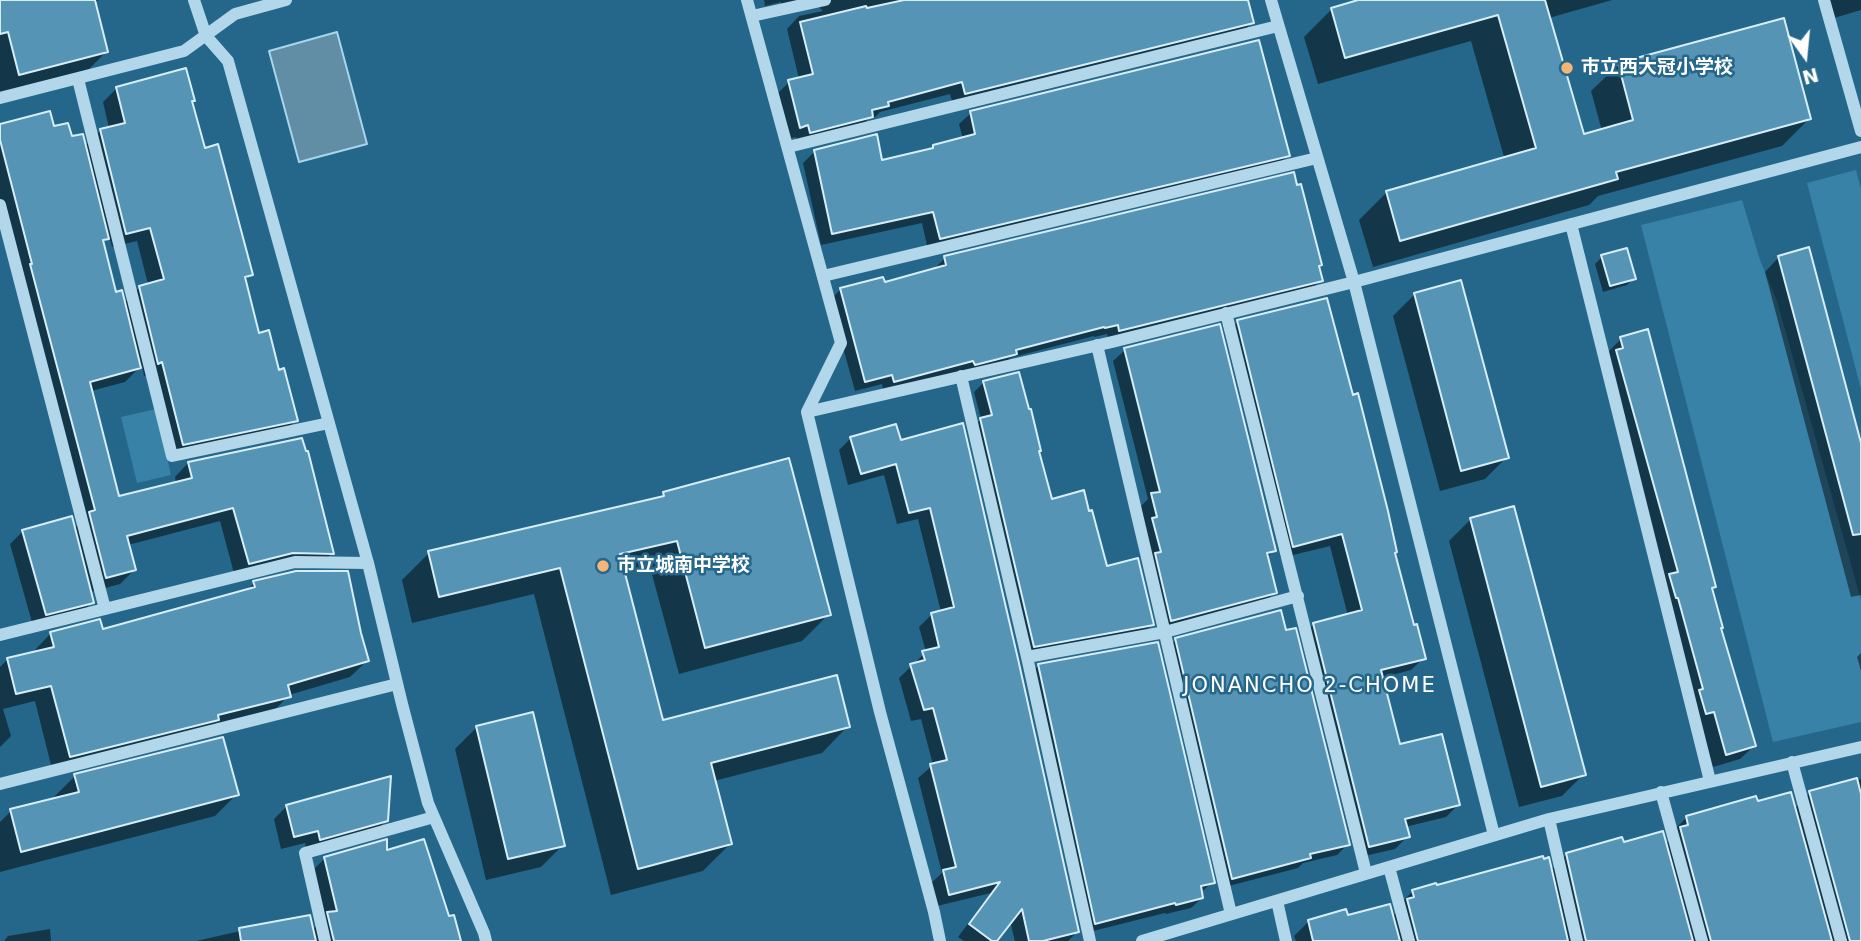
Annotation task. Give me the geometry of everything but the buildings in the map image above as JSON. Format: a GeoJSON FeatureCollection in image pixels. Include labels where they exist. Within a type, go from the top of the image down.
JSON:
{"type":"FeatureCollection","features":[{"type":"Feature","properties":{"kind":"street"},"geometry":{"type":"LineString","coordinates":[[194,0],[206,36],[228,61],[368,563],[428,803],[486,941]]}},
{"type":"Feature","properties":{"kind":"street"},"geometry":{"type":"LineString","coordinates":[[0,98],[184,51],[235,14],[286,0]]}},
{"type":"Feature","properties":{"kind":"street"},"geometry":{"type":"LineString","coordinates":[[747,0],[841,343],[807,412],[880,712],[940,941]]}},
{"type":"Feature","properties":{"kind":"street"},"geometry":{"type":"LineString","coordinates":[[752,16],[825,0]]}},
{"type":"Feature","properties":{"kind":"street"},"geometry":{"type":"LineString","coordinates":[[1270,0],[1354,282],[1494,835]]}},
{"type":"Feature","properties":{"kind":"street"},"geometry":{"type":"LineString","coordinates":[[1824,0],[1861,131]]}},
{"type":"Feature","properties":{"kind":"street"},"geometry":{"type":"LineString","coordinates":[[788,147],[1278,26]]}},
{"type":"Feature","properties":{"kind":"street"},"geometry":{"type":"LineString","coordinates":[[78,79],[172,456],[329,422]]}},
{"type":"Feature","properties":{"kind":"street"},"geometry":{"type":"LineString","coordinates":[[807,412],[1354,282],[1861,147]]}},
{"type":"Feature","properties":{"kind":"street"},"geometry":{"type":"LineString","coordinates":[[823,276],[1317,158]]}},
{"type":"Feature","properties":{"kind":"street"},"geometry":{"type":"LineString","coordinates":[[0,205],[105,609]]}},
{"type":"Feature","properties":{"kind":"street"},"geometry":{"type":"LineString","coordinates":[[1571,224],[1710,781]]}},
{"type":"Feature","properties":{"kind":"street"},"geometry":{"type":"LineString","coordinates":[[1226,313],[1366,873]]}},
{"type":"Feature","properties":{"kind":"street"},"geometry":{"type":"LineString","coordinates":[[1097,345],[1231,914]]}},
{"type":"Feature","properties":{"kind":"street"},"geometry":{"type":"LineString","coordinates":[[961,376],[1090,941]]}},
{"type":"Feature","properties":{"kind":"street"},"geometry":{"type":"LineString","coordinates":[[0,635],[295,562],[368,563]]}},
{"type":"Feature","properties":{"kind":"street"},"geometry":{"type":"LineString","coordinates":[[1027,657],[1165,632],[1298,596]]}},
{"type":"Feature","properties":{"kind":"street"},"geometry":{"type":"LineString","coordinates":[[0,784],[397,684]]}},
{"type":"Feature","properties":{"kind":"street"},"geometry":{"type":"LineString","coordinates":[[1142,941],[1158,939],[1231,914],[1549,819],[1861,747]]}},
{"type":"Feature","properties":{"kind":"street"},"geometry":{"type":"LineString","coordinates":[[1792,762],[1841,941]]}},
{"type":"Feature","properties":{"kind":"street"},"geometry":{"type":"LineString","coordinates":[[1661,792],[1702,941]]}},
{"type":"Feature","properties":{"kind":"street"},"geometry":{"type":"LineString","coordinates":[[325,941],[305,853],[434,817]]}},
{"type":"Feature","properties":{"kind":"street"},"geometry":{"type":"LineString","coordinates":[[1549,819],[1577,941]]}},
{"type":"Feature","properties":{"kind":"street"},"geometry":{"type":"LineString","coordinates":[[1389,867],[1409,941]]}},
{"type":"Feature","properties":{"kind":"street"},"geometry":{"type":"LineString","coordinates":[[1277,901],[1286,941]]}},
{"type":"Feature","properties":{"kind":"shaded area"},"geometry":{"type":"Polygon","coordinates":[[[337,32],[367,144],[299,162],[269,51],[337,32]]]}},
{"type":"Feature","properties":{"kind":"shaded area"},"geometry":{"type":"Polygon","coordinates":[[[1856,170],[1861,189],[1861,389],[1807,183],[1856,170]]]}},
{"type":"Feature","properties":{"kind":"shaded area"},"geometry":{"type":"Polygon","coordinates":[[[1742,200],[1760,260],[1777,301],[1861,600],[1861,722],[1773,742],[1641,225],[1742,200]]]}},
{"type":"Feature","properties":{"kind":"shaded area"},"geometry":{"type":"Polygon","coordinates":[[[156,409],[171,475],[137,483],[121,417],[156,409]]]}},
{"type":"Feature","properties":{"kind":"place","name":"市立西大冠小学校"},"geometry":{"type":"Point","coordinates":[1567,68]}},
{"type":"Feature","properties":{"kind":"place","name":"市立城南中学校"},"geometry":{"type":"Point","coordinates":[603,566]}},
{"type":"Feature","properties":{"kind":"district","name":"JONANCHO 2-CHOME"},"geometry":{"type":"Point","coordinates":[1310,687]}}]}
